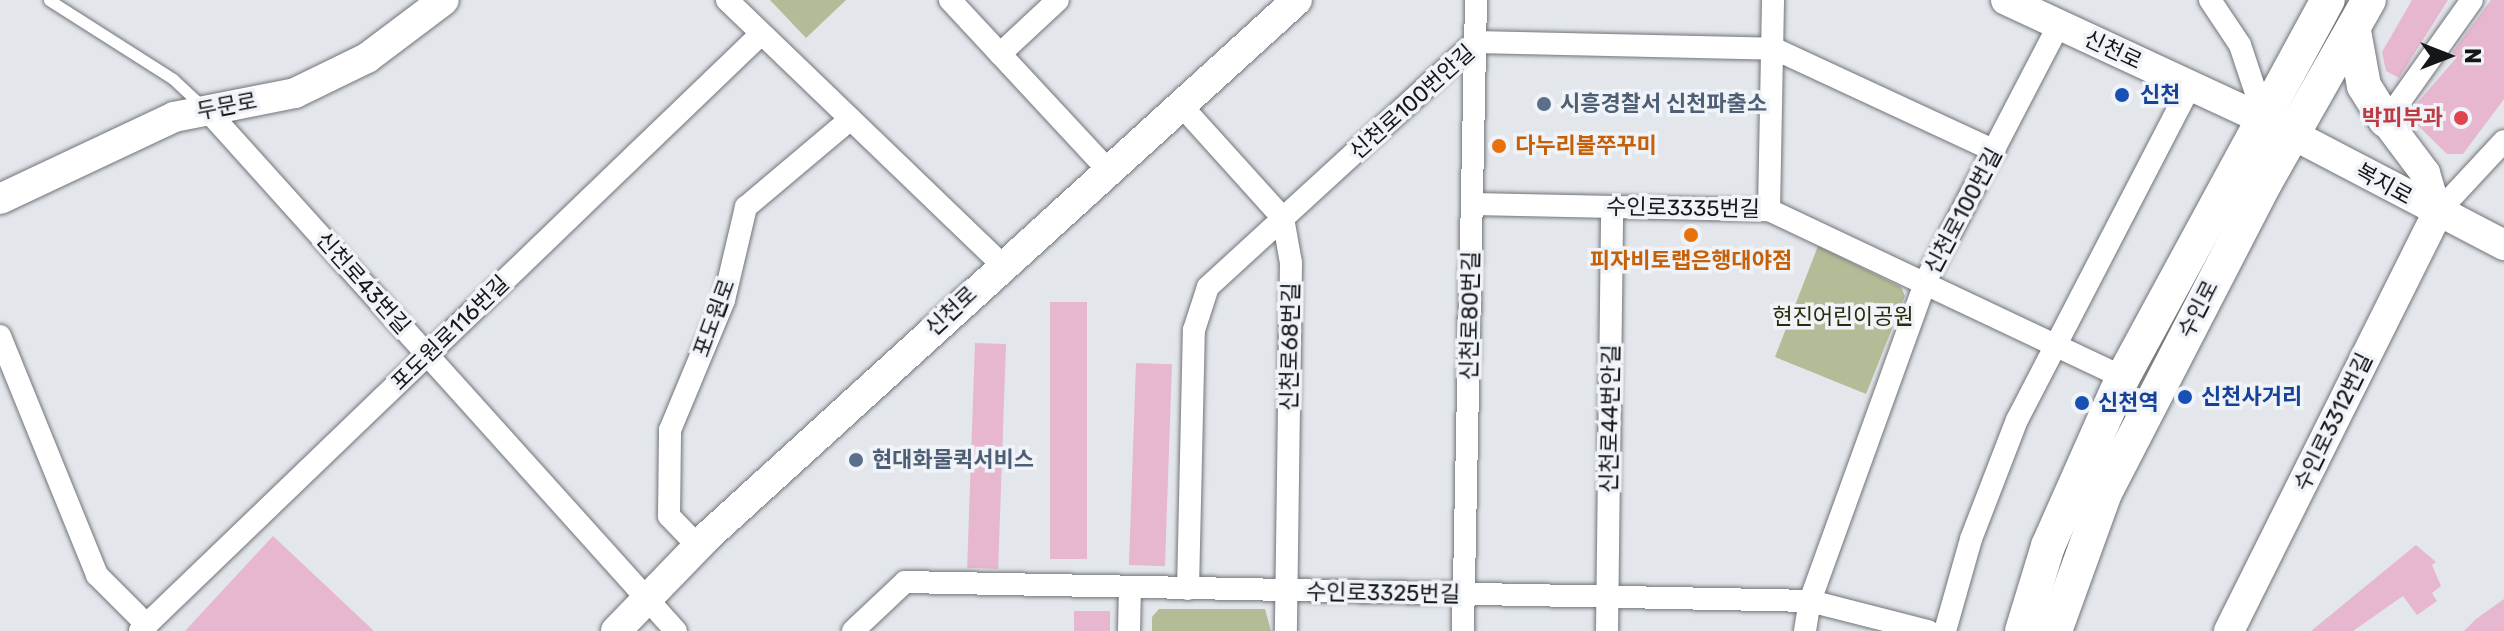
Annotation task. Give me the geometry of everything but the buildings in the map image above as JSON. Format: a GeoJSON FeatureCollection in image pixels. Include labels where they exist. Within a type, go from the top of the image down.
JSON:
{"type":"FeatureCollection","features":[{"type":"Feature","properties":{"kind":"main road","name":"수인로"},"geometry":{"type":"LineString","coordinates":[[2055,631],[2105,493],[2279,128],[2328,0]]}},
{"type":"Feature","properties":{"kind":"main road","name":"수인로"},"geometry":{"type":"LineString","coordinates":[[2022,631],[2048,546],[2123,377],[2279,128],[2354,31],[2369,0]]}},
{"type":"Feature","properties":{"kind":"main road"},"geometry":{"type":"LineString","coordinates":[[2354,31],[2364,86],[2386,121]]}},
{"type":"Feature","properties":{"kind":"street","name":"두문로"},"geometry":{"type":"LineString","coordinates":[[0,199],[174,117],[295,93],[367,58],[444,0]]}},
{"type":"Feature","properties":{"kind":"street"},"geometry":{"type":"LineString","coordinates":[[727,0],[848,121],[1002,265]]}},
{"type":"Feature","properties":{"kind":"street"},"geometry":{"type":"LineString","coordinates":[[950,0],[1107,169]]}},
{"type":"Feature","properties":{"kind":"street"},"geometry":{"type":"LineString","coordinates":[[1000,54],[1058,0]]}},
{"type":"Feature","properties":{"kind":"street","name":"신천로"},"geometry":{"type":"LineString","coordinates":[[616,631],[698,546],[1295,0]]}},
{"type":"Feature","properties":{"kind":"street","name":"신천로80번길"},"geometry":{"type":"LineString","coordinates":[[1463,631],[1476,0]]}},
{"type":"Feature","properties":{"kind":"street"},"geometry":{"type":"LineString","coordinates":[[1769,210],[1775,49],[1773,0]]}},
{"type":"Feature","properties":{"kind":"street","name":"신천로"},"geometry":{"type":"LineString","coordinates":[[2006,0],[2279,128]]}},
{"type":"Feature","properties":{"kind":"street"},"geometry":{"type":"LineString","coordinates":[[2210,0],[2240,45],[2279,128]]}},
{"type":"Feature","properties":{"kind":"street"},"geometry":{"type":"LineString","coordinates":[[2437,213],[2425,173],[2386,121],[2472,0]]}},
{"type":"Feature","properties":{"kind":"street","name":"신천로100번길"},"geometry":{"type":"LineString","coordinates":[[1805,631],[1810,601],[1926,280],[2059,25]]}},
{"type":"Feature","properties":{"kind":"street","name":"포도원로116번길"},"geometry":{"type":"LineString","coordinates":[[144,628],[760,35]]}},
{"type":"Feature","properties":{"kind":"street","name":"신천로100번안길"},"geometry":{"type":"LineString","coordinates":[[1188,589],[1194,330],[1208,287],[1475,42],[1775,49],[1995,151]]}},
{"type":"Feature","properties":{"kind":"street"},"geometry":{"type":"LineString","coordinates":[[1945,631],[1971,539],[2017,420],[2190,86]]}},
{"type":"Feature","properties":{"kind":"street"},"geometry":{"type":"LineString","coordinates":[[1179,103],[1283,218]]}},
{"type":"Feature","properties":{"kind":"street","name":"신천로43번길"},"geometry":{"type":"LineString","coordinates":[[207,110],[676,631]]}},
{"type":"Feature","properties":{"kind":"street","name":"포도원로"},"geometry":{"type":"LineString","coordinates":[[698,546],[669,516],[670,430],[724,300],[746,207],[848,121]]}},
{"type":"Feature","properties":{"kind":"street","name":"복지로"},"geometry":{"type":"LineString","coordinates":[[2279,128],[2437,213],[2504,245]]}},
{"type":"Feature","properties":{"kind":"street"},"geometry":{"type":"LineString","coordinates":[[2437,213],[2504,141]]}},
{"type":"Feature","properties":{"kind":"street","name":"수인로3335번길"},"geometry":{"type":"LineString","coordinates":[[1472,204],[1769,210],[1926,280],[2123,377]]}},
{"type":"Feature","properties":{"kind":"street","name":"신천로44번안길"},"geometry":{"type":"LineString","coordinates":[[1607,631],[1612,207]]}},
{"type":"Feature","properties":{"kind":"street","name":"수인로3312번길"},"geometry":{"type":"LineString","coordinates":[[2229,631],[2437,213]]}},
{"type":"Feature","properties":{"kind":"street","name":"신천로68번길"},"geometry":{"type":"LineString","coordinates":[[1283,218],[1291,263],[1286,631]]}},
{"type":"Feature","properties":{"kind":"street"},"geometry":{"type":"LineString","coordinates":[[0,336],[97,575],[144,628]]}},
{"type":"Feature","properties":{"kind":"street","name":"수인로3325번길"},"geometry":{"type":"LineString","coordinates":[[853,631],[905,582],[1810,601],[1928,631]]}},
{"type":"Feature","properties":{"kind":"street"},"geometry":{"type":"LineString","coordinates":[[1129,631],[1130,587]]}},
{"type":"Feature","properties":{"kind":"lane"},"geometry":{"type":"LineString","coordinates":[[49,0],[173,79],[207,110]]}},
{"type":"Feature","properties":{"kind":"green space"},"geometry":{"type":"Polygon","coordinates":[[[770,0],[846,0],[806,38],[770,0]]]}},
{"type":"Feature","properties":{"kind":"green space","name":"현진어린이공원"},"geometry":{"type":"Polygon","coordinates":[[[1818,246],[1901,287],[1905,296],[1866,394],[1775,357],[1818,246]]]}},
{"type":"Feature","properties":{"kind":"green space"},"geometry":{"type":"Polygon","coordinates":[[[1159,609],[1265,609],[1271,631],[1152,631],[1152,617],[1159,609]]]}},
{"type":"Feature","properties":{"kind":"place","name":"신천"},"geometry":{"type":"Point","coordinates":[2122,95]}},
{"type":"Feature","properties":{"kind":"place","name":"시흥경찰서 신천파출소"},"geometry":{"type":"Point","coordinates":[1544,104]}},
{"type":"Feature","properties":{"kind":"place","name":"박피부과"},"geometry":{"type":"Point","coordinates":[2461,118]}},
{"type":"Feature","properties":{"kind":"place","name":"다누리불쭈꾸미"},"geometry":{"type":"Point","coordinates":[1499,146]}},
{"type":"Feature","properties":{"kind":"place","name":"피자비토랩은행대야점"},"geometry":{"type":"Point","coordinates":[1691,235]}},
{"type":"Feature","properties":{"kind":"place","name":"신천사거리"},"geometry":{"type":"Point","coordinates":[2185,397]}},
{"type":"Feature","properties":{"kind":"place","name":"신천역"},"geometry":{"type":"Point","coordinates":[2082,403]}},
{"type":"Feature","properties":{"kind":"place","name":"현대화물퀵서비스"},"geometry":{"type":"Point","coordinates":[856,460]}}]}
